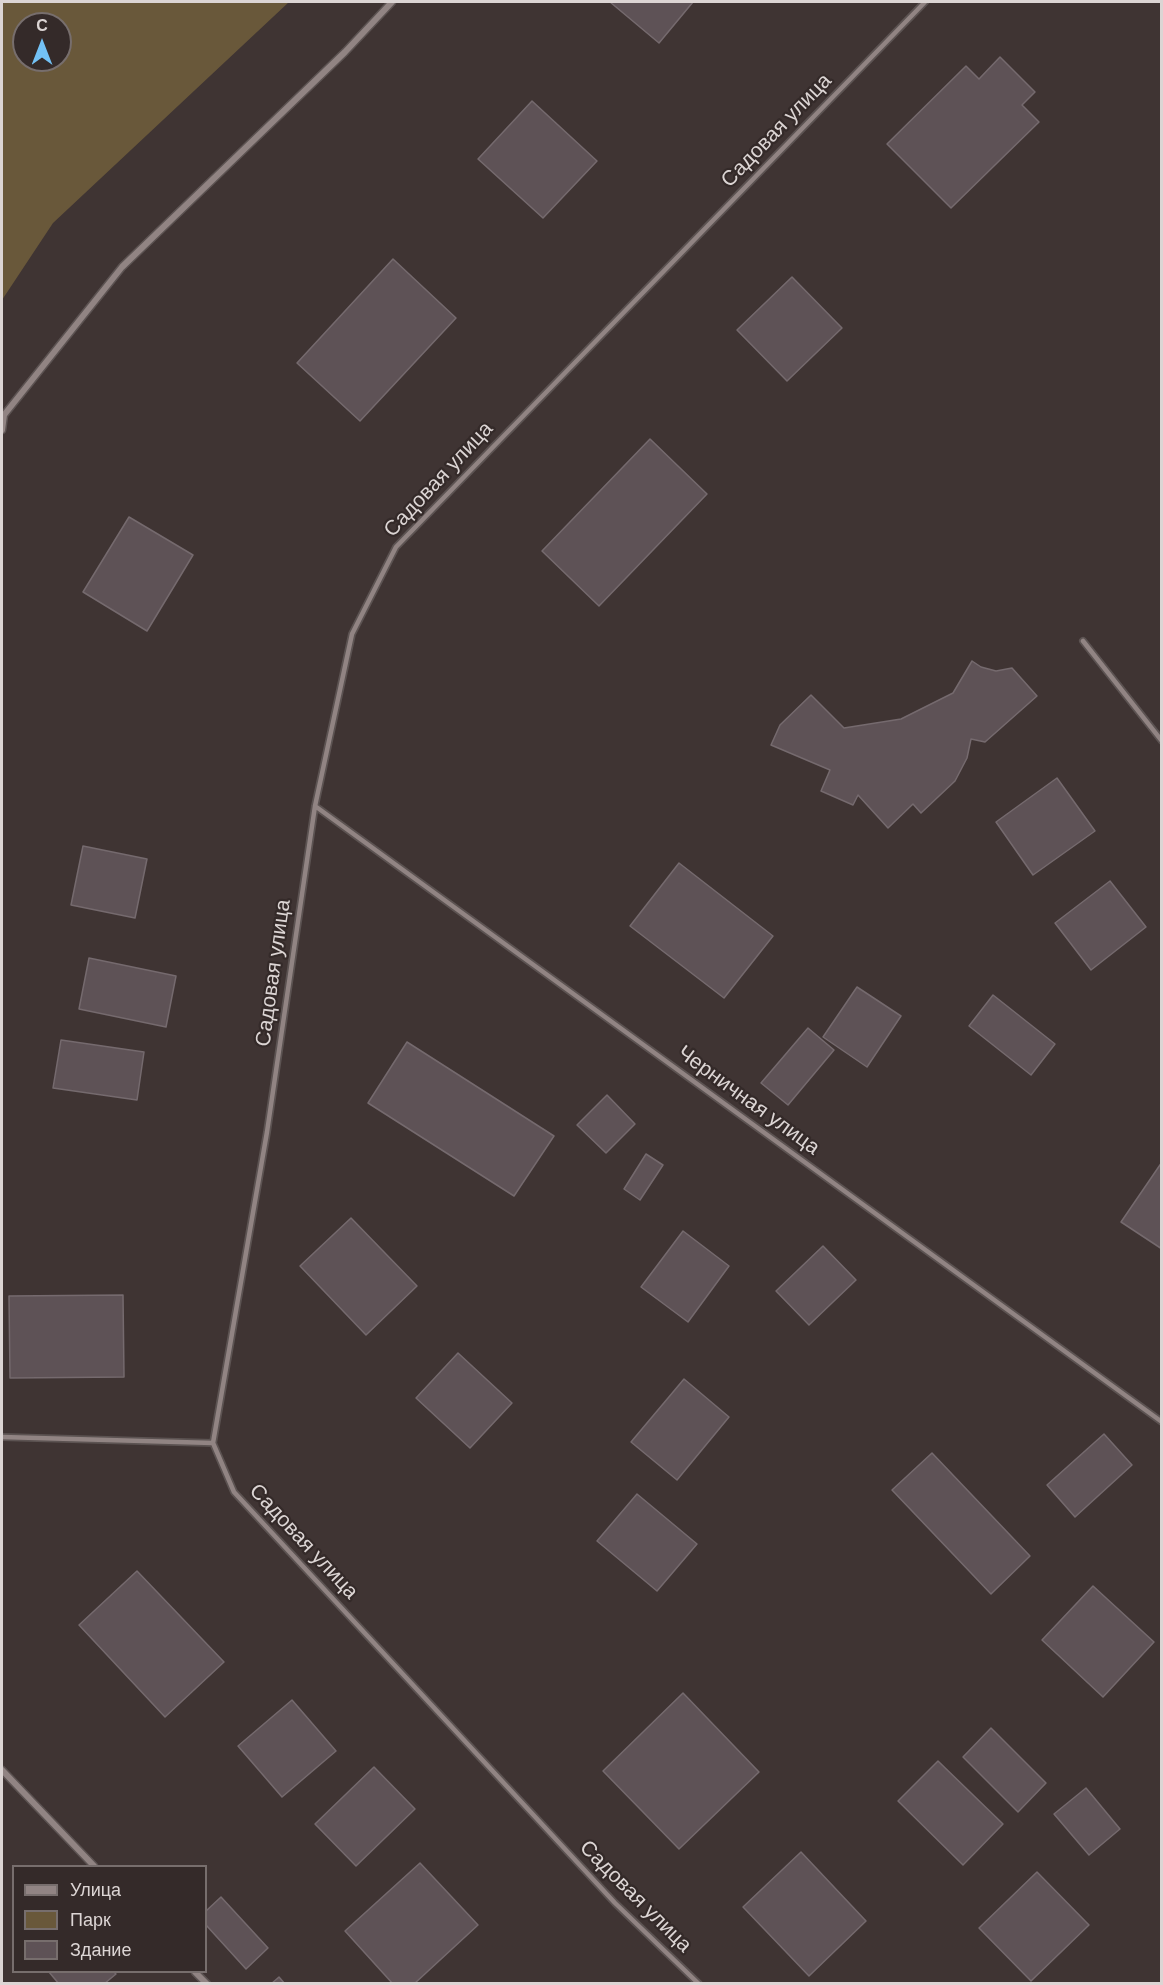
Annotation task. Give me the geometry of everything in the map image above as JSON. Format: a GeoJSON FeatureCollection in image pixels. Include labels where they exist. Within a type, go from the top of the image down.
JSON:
{"type":"FeatureCollection","features":[{"type":"Feature","properties":{"kind":"street"},"geometry":{"type":"LineString","coordinates":[[2,430],[4,415],[122,267],[345,52],[392,2]]}},
{"type":"Feature","properties":{"kind":"street"},"geometry":{"type":"LineString","coordinates":[[2,1770],[93,1865]]}},
{"type":"Feature","properties":{"kind":"lane","name":"Садовая улица"},"geometry":{"type":"LineString","coordinates":[[699,1983],[615,1903],[234,1492],[213,1443],[267,1132],[315,806],[352,634],[396,547],[926,2]]}},
{"type":"Feature","properties":{"kind":"lane"},"geometry":{"type":"LineString","coordinates":[[1083,640],[1161,741]]}},
{"type":"Feature","properties":{"kind":"lane","name":"Черничная улица"},"geometry":{"type":"LineString","coordinates":[[315,806],[1161,1422]]}},
{"type":"Feature","properties":{"kind":"lane"},"geometry":{"type":"LineString","coordinates":[[2,1437],[213,1443]]}},
{"type":"Feature","properties":{"kind":"green space"},"geometry":{"type":"Polygon","coordinates":[[[2,2],[289,2],[53,223],[2,300],[2,2]]]}},
{"type":"Feature","properties":{"kind":"building"},"geometry":{"type":"Polygon","coordinates":[[[610,2],[693,2],[659,43],[610,2]]]}},
{"type":"Feature","properties":{"kind":"building"},"geometry":{"type":"Polygon","coordinates":[[[1000,57],[1035,92],[1022,105],[1039,122],[951,208],[887,144],[966,66],[979,79],[1000,57]]]}},
{"type":"Feature","properties":{"kind":"building"},"geometry":{"type":"Polygon","coordinates":[[[532,101],[597,161],[543,218],[478,159],[532,101]]]}},
{"type":"Feature","properties":{"kind":"building"},"geometry":{"type":"Polygon","coordinates":[[[393,259],[456,318],[360,421],[297,363],[393,259]]]}},
{"type":"Feature","properties":{"kind":"building"},"geometry":{"type":"Polygon","coordinates":[[[792,277],[842,328],[787,381],[737,330],[792,277]]]}},
{"type":"Feature","properties":{"kind":"building"},"geometry":{"type":"Polygon","coordinates":[[[650,439],[707,494],[599,606],[542,551],[650,439]]]}},
{"type":"Feature","properties":{"kind":"building"},"geometry":{"type":"Polygon","coordinates":[[[129,517],[193,555],[147,631],[83,592],[129,517]]]}},
{"type":"Feature","properties":{"kind":"building"},"geometry":{"type":"Polygon","coordinates":[[[972,661],[981,667],[996,671],[1012,668],[1037,696],[985,742],[971,739],[967,758],[955,781],[921,813],[913,804],[888,828],[858,795],[853,805],[821,791],[830,770],[771,745],[780,725],[811,695],[844,728],[901,719],[953,693],[972,661]]]}},
{"type":"Feature","properties":{"kind":"building"},"geometry":{"type":"Polygon","coordinates":[[[1057,778],[1095,831],[1033,875],[996,822],[1057,778]]]}},
{"type":"Feature","properties":{"kind":"building"},"geometry":{"type":"Polygon","coordinates":[[[83,846],[147,859],[135,918],[71,905],[83,846]]]}},
{"type":"Feature","properties":{"kind":"building"},"geometry":{"type":"Polygon","coordinates":[[[679,863],[773,936],[724,998],[630,926],[679,863]]]}},
{"type":"Feature","properties":{"kind":"building"},"geometry":{"type":"Polygon","coordinates":[[[1110,881],[1146,927],[1091,970],[1055,923],[1110,881]]]}},
{"type":"Feature","properties":{"kind":"building"},"geometry":{"type":"Polygon","coordinates":[[[89,958],[176,976],[166,1027],[79,1009],[89,958]]]}},
{"type":"Feature","properties":{"kind":"building"},"geometry":{"type":"Polygon","coordinates":[[[857,987],[901,1016],[867,1067],[823,1037],[857,987]]]}},
{"type":"Feature","properties":{"kind":"building"},"geometry":{"type":"Polygon","coordinates":[[[993,995],[1055,1044],[1031,1075],[969,1026],[993,995]]]}},
{"type":"Feature","properties":{"kind":"building"},"geometry":{"type":"Polygon","coordinates":[[[808,1028],[834,1050],[788,1105],[761,1083],[808,1028]]]}},
{"type":"Feature","properties":{"kind":"building"},"geometry":{"type":"Polygon","coordinates":[[[61,1040],[144,1052],[137,1100],[53,1088],[61,1040]]]}},
{"type":"Feature","properties":{"kind":"building"},"geometry":{"type":"Polygon","coordinates":[[[407,1042],[554,1136],[514,1196],[368,1103],[407,1042]]]}},
{"type":"Feature","properties":{"kind":"building"},"geometry":{"type":"Polygon","coordinates":[[[607,1095],[635,1124],[606,1153],[577,1125],[607,1095]]]}},
{"type":"Feature","properties":{"kind":"building"},"geometry":{"type":"Polygon","coordinates":[[[646,1154],[663,1165],[640,1200],[624,1189],[646,1154]]]}},
{"type":"Feature","properties":{"kind":"building"},"geometry":{"type":"Polygon","coordinates":[[[1162,1162],[1162,1249],[1121,1222],[1162,1162]]]}},
{"type":"Feature","properties":{"kind":"building"},"geometry":{"type":"Polygon","coordinates":[[[351,1218],[417,1286],[366,1335],[300,1266],[351,1218]]]}},
{"type":"Feature","properties":{"kind":"building"},"geometry":{"type":"Polygon","coordinates":[[[683,1231],[729,1266],[688,1322],[641,1287],[683,1231]]]}},
{"type":"Feature","properties":{"kind":"building"},"geometry":{"type":"Polygon","coordinates":[[[823,1246],[856,1280],[809,1325],[776,1291],[823,1246]]]}},
{"type":"Feature","properties":{"kind":"building"},"geometry":{"type":"Polygon","coordinates":[[[123,1295],[124,1377],[10,1378],[9,1296],[123,1295]]]}},
{"type":"Feature","properties":{"kind":"building"},"geometry":{"type":"Polygon","coordinates":[[[458,1353],[512,1403],[470,1448],[416,1398],[458,1353]]]}},
{"type":"Feature","properties":{"kind":"building"},"geometry":{"type":"Polygon","coordinates":[[[684,1379],[729,1417],[677,1480],[631,1442],[684,1379]]]}},
{"type":"Feature","properties":{"kind":"building"},"geometry":{"type":"Polygon","coordinates":[[[1104,1434],[1132,1465],[1075,1517],[1047,1485],[1104,1434]]]}},
{"type":"Feature","properties":{"kind":"building"},"geometry":{"type":"Polygon","coordinates":[[[932,1453],[1030,1556],[991,1594],[892,1490],[932,1453]]]}},
{"type":"Feature","properties":{"kind":"building"},"geometry":{"type":"Polygon","coordinates":[[[637,1494],[697,1544],[657,1591],[597,1541],[637,1494]]]}},
{"type":"Feature","properties":{"kind":"building"},"geometry":{"type":"Polygon","coordinates":[[[137,1571],[224,1662],[165,1717],[79,1625],[137,1571]]]}},
{"type":"Feature","properties":{"kind":"building"},"geometry":{"type":"Polygon","coordinates":[[[1093,1586],[1154,1642],[1103,1697],[1042,1640],[1093,1586]]]}},
{"type":"Feature","properties":{"kind":"building"},"geometry":{"type":"Polygon","coordinates":[[[683,1693],[759,1772],[679,1849],[603,1771],[683,1693]]]}},
{"type":"Feature","properties":{"kind":"building"},"geometry":{"type":"Polygon","coordinates":[[[292,1700],[336,1751],[282,1797],[238,1746],[292,1700]]]}},
{"type":"Feature","properties":{"kind":"building"},"geometry":{"type":"Polygon","coordinates":[[[991,1728],[1046,1783],[1018,1812],[963,1757],[991,1728]]]}},
{"type":"Feature","properties":{"kind":"building"},"geometry":{"type":"Polygon","coordinates":[[[938,1761],[1003,1824],[963,1865],[898,1801],[938,1761]]]}},
{"type":"Feature","properties":{"kind":"building"},"geometry":{"type":"Polygon","coordinates":[[[374,1767],[415,1809],[356,1866],[315,1824],[374,1767]]]}},
{"type":"Feature","properties":{"kind":"building"},"geometry":{"type":"Polygon","coordinates":[[[1086,1788],[1120,1829],[1089,1855],[1054,1814],[1086,1788]]]}},
{"type":"Feature","properties":{"kind":"building"},"geometry":{"type":"Polygon","coordinates":[[[801,1852],[866,1921],[809,1976],[743,1907],[801,1852]]]}},
{"type":"Feature","properties":{"kind":"building"},"geometry":{"type":"Polygon","coordinates":[[[420,1863],[478,1925],[414,1984],[393,1984],[345,1931],[420,1863]]]}},
{"type":"Feature","properties":{"kind":"building"},"geometry":{"type":"Polygon","coordinates":[[[1037,1872],[1089,1925],[1031,1981],[979,1928],[1037,1872]]]}},
{"type":"Feature","properties":{"kind":"building"},"geometry":{"type":"Polygon","coordinates":[[[221,1897],[268,1948],[246,1969],[207,1926],[207,1910],[221,1897]]]}},
{"type":"Feature","properties":{"kind":"building"},"geometry":{"type":"Polygon","coordinates":[[[50,1973],[116,1974],[104,1984],[59,1984],[50,1973]]]}},
{"type":"Feature","properties":{"kind":"building"},"geometry":{"type":"Polygon","coordinates":[[[279,1977],[285,1984],[271,1984],[279,1977]]]}}]}
